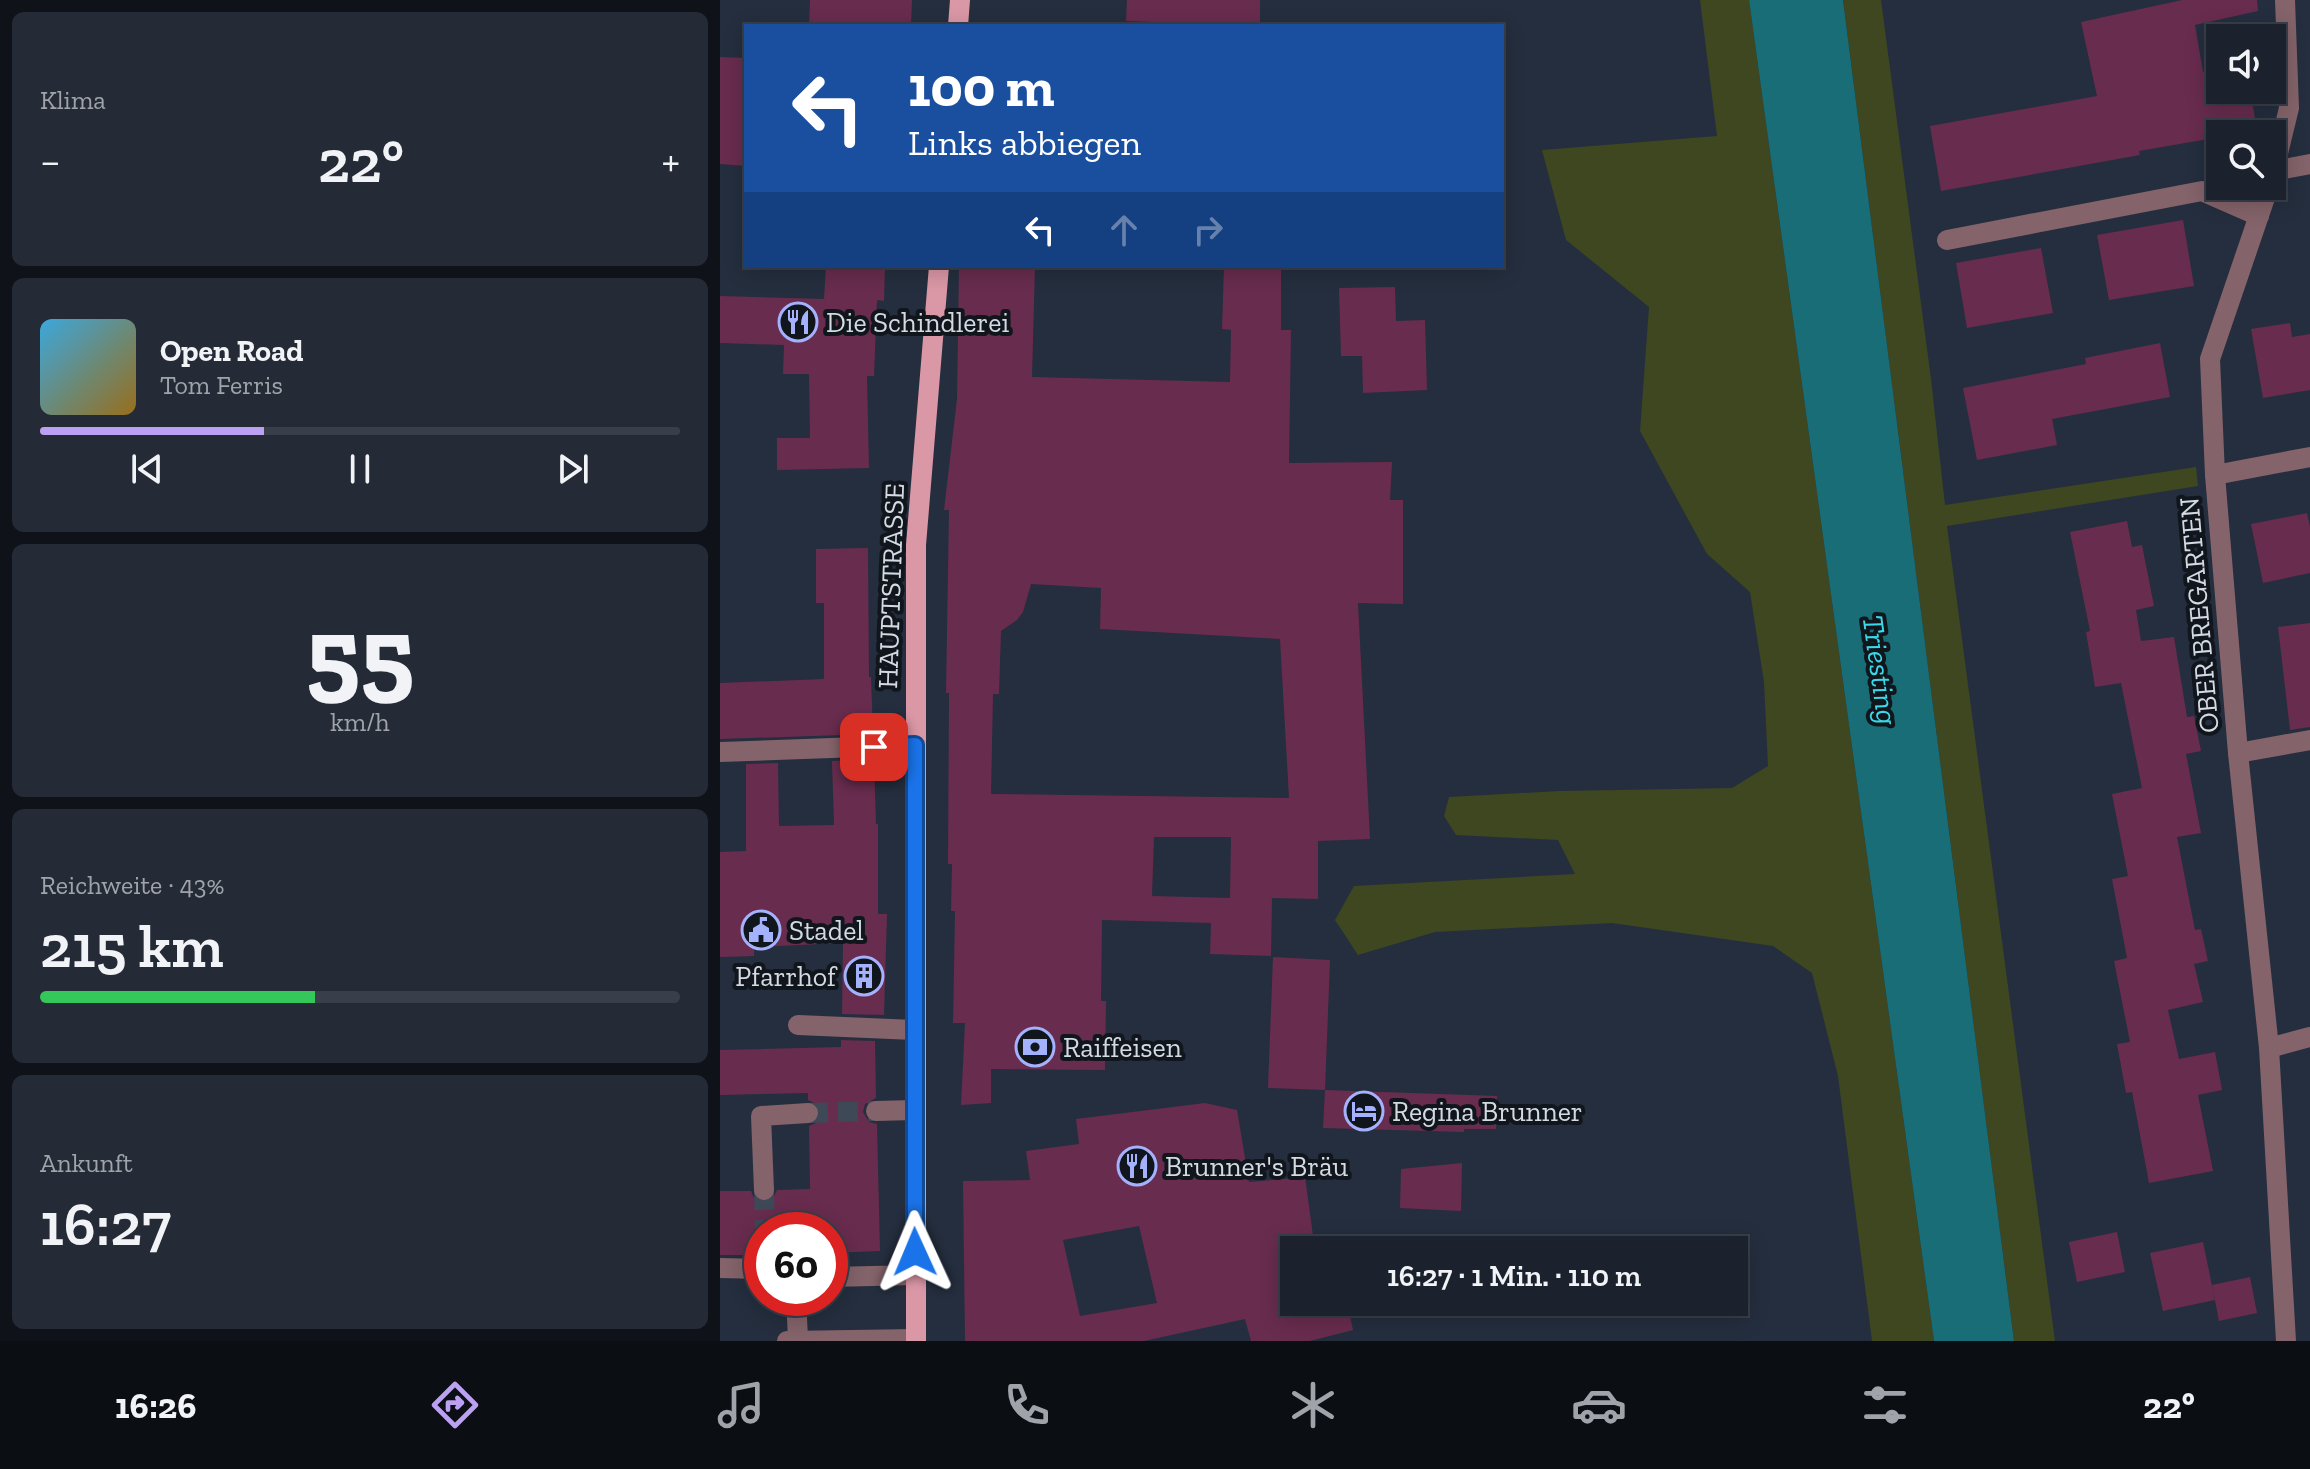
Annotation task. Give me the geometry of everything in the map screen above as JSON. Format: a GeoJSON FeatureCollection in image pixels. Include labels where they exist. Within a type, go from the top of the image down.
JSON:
{"type":"FeatureCollection","features":[{"type":"Feature","properties":{"kind":"main road"},"geometry":{"type":"LineString","coordinates":[[958,24],[960,0]]}},
{"type":"Feature","properties":{"kind":"main road","name":"HAUPTSTRASSE"},"geometry":{"type":"LineString","coordinates":[[916,1340],[916,545],[939,268]]}},
{"type":"Feature","properties":{"kind":"street","name":"OBER BREGARTEN"},"geometry":{"type":"LineString","coordinates":[[2285,0],[2289,108],[2286,120]]}},
{"type":"Feature","properties":{"kind":"street"},"geometry":{"type":"LineString","coordinates":[[2286,173],[2310,164]]}},
{"type":"Feature","properties":{"kind":"street"},"geometry":{"type":"LineString","coordinates":[[1947,240],[2202,191],[2259,216]]}},
{"type":"Feature","properties":{"kind":"street","name":"OBER BREGARTEN"},"geometry":{"type":"LineString","coordinates":[[2264,200],[2210,359],[2215,475],[2238,753],[2269,1048],[2286,1341]]}},
{"type":"Feature","properties":{"kind":"street"},"geometry":{"type":"LineString","coordinates":[[2215,475],[2310,457]]}},
{"type":"Feature","properties":{"kind":"street"},"geometry":{"type":"LineString","coordinates":[[2238,753],[2310,740]]}},
{"type":"Feature","properties":{"kind":"street"},"geometry":{"type":"LineString","coordinates":[[720,752],[915,745]]}},
{"type":"Feature","properties":{"kind":"street"},"geometry":{"type":"LineString","coordinates":[[798,1025],[914,1030]]}},
{"type":"Feature","properties":{"kind":"street"},"geometry":{"type":"LineString","coordinates":[[2269,1048],[2310,1037]]}},
{"type":"Feature","properties":{"kind":"street"},"geometry":{"type":"LineString","coordinates":[[876,1111],[914,1110]]}},
{"type":"Feature","properties":{"kind":"street"},"geometry":{"type":"LineString","coordinates":[[764,1190],[761,1116],[808,1113]]}},
{"type":"Feature","properties":{"kind":"street"},"geometry":{"type":"LineString","coordinates":[[720,1268],[744,1269]]}},
{"type":"Feature","properties":{"kind":"street"},"geometry":{"type":"LineString","coordinates":[[848,1277],[915,1275]]}},
{"type":"Feature","properties":{"kind":"street"},"geometry":{"type":"LineString","coordinates":[[795,1316],[793,1340],[916,1340]]}},
{"type":"Feature","properties":{"kind":"shaded area"},"geometry":{"type":"Polygon","coordinates":[[[1700,0],[1749,0],[1934,1341],[1872,1341],[1838,1076],[1812,973],[1773,946],[1612,923],[1435,932],[1358,955],[1335,920],[1354,886],[1575,874],[1558,840],[1456,835],[1444,816],[1449,797],[1560,791],[1732,788],[1768,766],[1764,682],[1750,592],[1707,554],[1640,431],[1649,307],[1566,240],[1542,150],[1717,136],[1700,0]]]}},
{"type":"Feature","properties":{"kind":"shaded area"},"geometry":{"type":"Polygon","coordinates":[[[1843,0],[1881,0],[1945,505],[2196,467],[2198,486],[1947,526],[2055,1341],[2014,1341],[1843,0]]]}},
{"type":"Feature","properties":{"kind":"water","name":"Triesting"},"geometry":{"type":"Polygon","coordinates":[[[1749,0],[1843,0],[2014,1341],[1934,1341],[1749,0]]]}},
{"type":"Feature","properties":{"kind":"building"},"geometry":{"type":"Polygon","coordinates":[[[810,0],[912,0],[911,24],[809,24],[810,0]]]}},
{"type":"Feature","properties":{"kind":"building"},"geometry":{"type":"Polygon","coordinates":[[[1127,0],[1260,0],[1260,24],[1126,21],[1127,0]]]}},
{"type":"Feature","properties":{"kind":"building"},"geometry":{"type":"Polygon","coordinates":[[[2182,0],[2257,0],[2258,11],[2195,25],[2203,72],[2206,72],[2206,104],[2252,104],[2255,120],[2206,120],[2206,139],[2139,151],[2140,155],[1941,191],[1930,126],[2097,96],[2081,22],[2182,0]]]}},
{"type":"Feature","properties":{"kind":"building"},"geometry":{"type":"Polygon","coordinates":[[[720,57],[744,58],[744,166],[720,164],[720,57]]]}},
{"type":"Feature","properties":{"kind":"building"},"geometry":{"type":"Polygon","coordinates":[[[2183,220],[2194,286],[2109,300],[2097,235],[2183,220]]]}},
{"type":"Feature","properties":{"kind":"building"},"geometry":{"type":"Polygon","coordinates":[[[2041,248],[2053,313],[1967,328],[1956,263],[2041,248]]]}},
{"type":"Feature","properties":{"kind":"building"},"geometry":{"type":"Polygon","coordinates":[[[826,268],[885,268],[884,301],[877,300],[874,376],[867,376],[869,468],[777,470],[777,438],[810,438],[809,374],[783,374],[784,345],[720,343],[720,296],[824,299],[826,268]]]}},
{"type":"Feature","properties":{"kind":"building"},"geometry":{"type":"Polygon","coordinates":[[[959,268],[1035,268],[1032,377],[1230,382],[1231,330],[1222,329],[1224,268],[1281,268],[1281,330],[1291,330],[1289,463],[1392,462],[1390,500],[1403,500],[1403,604],[1358,603],[1370,839],[1318,841],[1318,899],[1272,898],[1271,956],[1210,954],[1211,923],[1102,920],[1101,1001],[1106,1001],[1105,1070],[991,1069],[991,1103],[961,1105],[965,1023],[953,1023],[955,911],[951,911],[952,864],[948,864],[949,693],[946,693],[949,510],[944,510],[957,399],[959,268]],[[1031,584],[1023,612],[1001,631],[999,694],[993,694],[991,794],[1289,798],[1280,639],[1100,629],[1101,588],[1031,584]],[[1154,837],[1152,896],[1230,898],[1231,837],[1154,837]]]}},
{"type":"Feature","properties":{"kind":"building"},"geometry":{"type":"Polygon","coordinates":[[[1395,287],[1396,321],[1425,320],[1427,390],[1363,393],[1362,356],[1341,356],[1339,288],[1395,287]]]}},
{"type":"Feature","properties":{"kind":"building"},"geometry":{"type":"Polygon","coordinates":[[[2290,323],[2292,337],[2310,334],[2310,390],[2263,398],[2251,329],[2290,323]]]}},
{"type":"Feature","properties":{"kind":"building"},"geometry":{"type":"Polygon","coordinates":[[[2160,343],[2170,397],[2052,419],[2057,445],[1977,460],[1963,388],[2086,364],[2085,358],[2160,343]]]}},
{"type":"Feature","properties":{"kind":"building"},"geometry":{"type":"Polygon","coordinates":[[[2307,513],[2310,573],[2263,583],[2251,524],[2307,513]]]}},
{"type":"Feature","properties":{"kind":"building"},"geometry":{"type":"Polygon","coordinates":[[[2127,521],[2132,547],[2142,545],[2154,606],[2136,610],[2141,641],[2174,637],[2187,717],[2194,716],[2201,751],[2186,754],[2201,833],[2177,837],[2195,930],[2201,929],[2208,961],[2194,964],[2203,1002],[2168,1010],[2179,1059],[2215,1052],[2222,1090],[2198,1095],[2213,1171],[2149,1183],[2132,1092],[2126,1093],[2117,1044],[2130,1042],[2114,961],[2127,958],[2112,879],[2128,876],[2112,794],[2142,788],[2121,683],[2095,687],[2086,632],[2090,631],[2070,532],[2127,521]]]}},
{"type":"Feature","properties":{"kind":"building"},"geometry":{"type":"Polygon","coordinates":[[[868,548],[869,677],[873,734],[720,739],[720,683],[824,679],[824,603],[816,603],[816,549],[868,548]]]}},
{"type":"Feature","properties":{"kind":"building"},"geometry":{"type":"Polygon","coordinates":[[[2310,623],[2310,727],[2290,730],[2278,627],[2310,623]]]}},
{"type":"Feature","properties":{"kind":"building"},"geometry":{"type":"Polygon","coordinates":[[[874,759],[878,914],[887,914],[884,1015],[842,1014],[843,943],[754,947],[754,956],[720,957],[720,852],[746,851],[746,764],[778,763],[779,826],[834,825],[832,761],[874,759]]]}},
{"type":"Feature","properties":{"kind":"building"},"geometry":{"type":"Polygon","coordinates":[[[1273,957],[1330,960],[1325,1090],[1268,1088],[1273,957]]]}},
{"type":"Feature","properties":{"kind":"building"},"geometry":{"type":"Polygon","coordinates":[[[841,1040],[875,1041],[876,1098],[865,1104],[863,1112],[869,1122],[877,1124],[880,1251],[848,1252],[848,1212],[744,1212],[744,1255],[720,1255],[720,1191],[751,1191],[754,1198],[764,1203],[772,1200],[777,1190],[810,1189],[809,1126],[816,1123],[821,1113],[818,1105],[808,1100],[808,1093],[720,1095],[720,1050],[841,1047],[841,1040]]]}},
{"type":"Feature","properties":{"kind":"building"},"geometry":{"type":"Polygon","coordinates":[[[1325,1090],[1497,1096],[1496,1129],[1464,1129],[1464,1132],[1323,1128],[1325,1090]]]}},
{"type":"Feature","properties":{"kind":"building"},"geometry":{"type":"Polygon","coordinates":[[[1205,1103],[1237,1110],[1249,1182],[1305,1177],[1313,1236],[1280,1236],[1280,1316],[1350,1316],[1353,1330],[1310,1341],[1251,1341],[1245,1319],[1144,1341],[965,1341],[963,1181],[1030,1180],[1026,1151],[1079,1144],[1076,1119],[1205,1103]],[[1139,1226],[1063,1240],[1080,1316],[1157,1303],[1139,1226]]]}},
{"type":"Feature","properties":{"kind":"building"},"geometry":{"type":"Polygon","coordinates":[[[1462,1163],[1461,1211],[1400,1208],[1401,1169],[1462,1163]]]}},
{"type":"Feature","properties":{"kind":"building"},"geometry":{"type":"Polygon","coordinates":[[[2117,1232],[2125,1272],[2077,1282],[2069,1242],[2117,1232]]]}},
{"type":"Feature","properties":{"kind":"building"},"geometry":{"type":"Polygon","coordinates":[[[2203,1242],[2215,1300],[2163,1311],[2150,1253],[2203,1242]]]}},
{"type":"Feature","properties":{"kind":"building"},"geometry":{"type":"Polygon","coordinates":[[[2250,1277],[2257,1313],[2219,1321],[2212,1285],[2250,1277]]]}},
{"type":"Feature","properties":{"kind":"tunnel"},"geometry":{"type":"LineString","coordinates":[[808,1113],[876,1111]]}},
{"type":"Feature","properties":{"kind":"tunnel"},"geometry":{"type":"LineString","coordinates":[[764,1190],[765,1212]]}},
{"type":"Feature","properties":{"kind":"place","name":"Die Schindlerei"},"geometry":{"type":"Point","coordinates":[798,322]}},
{"type":"Feature","properties":{"kind":"place","name":"Stadel"},"geometry":{"type":"Point","coordinates":[761,930]}},
{"type":"Feature","properties":{"kind":"place","name":"Pfarrhof"},"geometry":{"type":"Point","coordinates":[864,976]}},
{"type":"Feature","properties":{"kind":"place","name":"Raiffeisen"},"geometry":{"type":"Point","coordinates":[1035,1047]}},
{"type":"Feature","properties":{"kind":"place","name":"Regina Brunner"},"geometry":{"type":"Point","coordinates":[1364,1111]}},
{"type":"Feature","properties":{"kind":"place","name":"Brunner's Bräu"},"geometry":{"type":"Point","coordinates":[1137,1166]}},
{"type":"Feature","properties":{"kind":"route"},"geometry":{"type":"LineString","coordinates":[[874,747],[915,745],[915,1252]]}}]}
